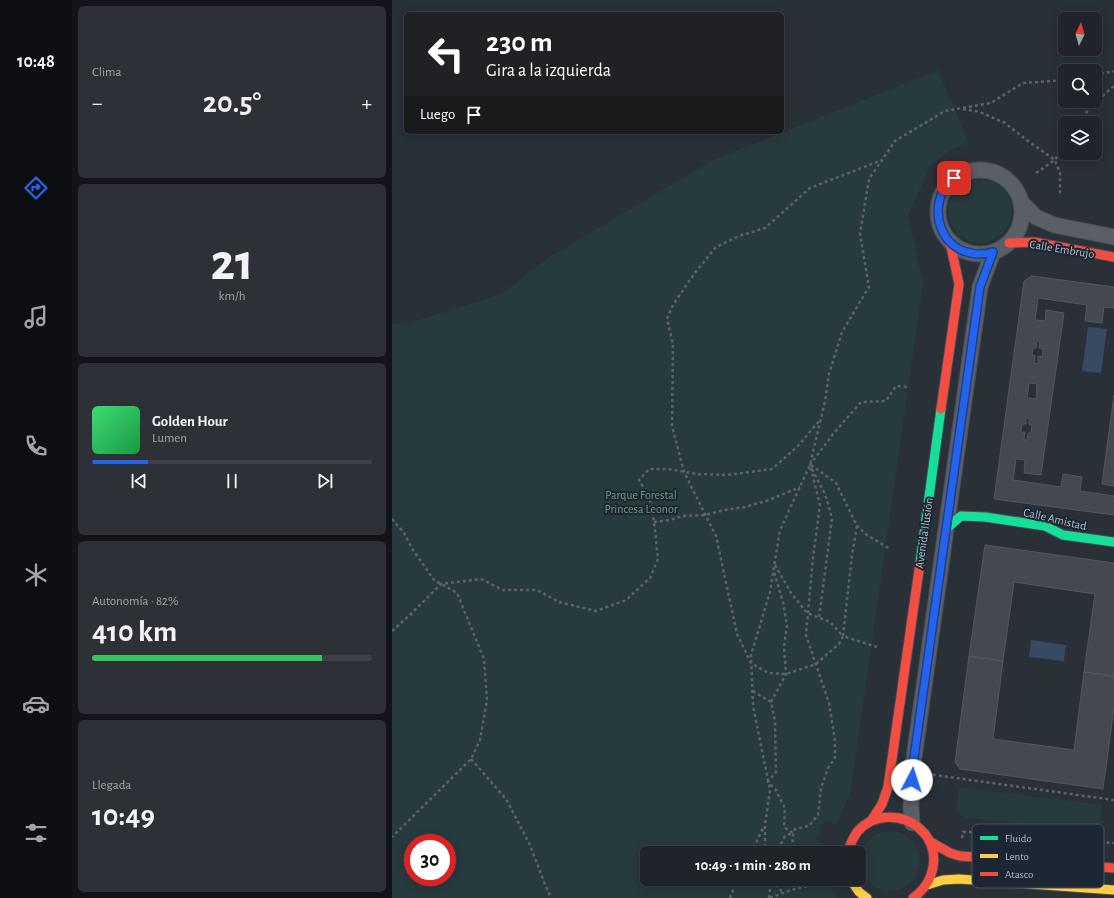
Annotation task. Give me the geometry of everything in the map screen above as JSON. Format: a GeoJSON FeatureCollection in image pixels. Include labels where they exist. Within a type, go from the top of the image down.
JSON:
{"type":"FeatureCollection","features":[{"type":"Feature","properties":{"kind":"street"},"geometry":{"type":"LineString","coordinates":[[982,169],[996,172],[1008,179],[1018,190],[1023,204],[1023,218],[1018,232],[1009,243],[1002,249],[982,254],[970,253],[959,249],[950,242],[942,230],[938,216],[939,201],[945,188],[954,178],[968,171],[982,169]]}},
{"type":"Feature","properties":{"kind":"street","name":"Calle Embrujo"},"geometry":{"type":"LineString","coordinates":[[1023,204],[1036,217],[1054,225],[1114,237]]}},
{"type":"Feature","properties":{"kind":"street","name":"Avenida Ilusión"},"geometry":{"type":"LineString","coordinates":[[871,822],[882,804],[888,787],[959,284],[950,242]]}},
{"type":"Feature","properties":{"kind":"street","name":"Calle Embrujo"},"geometry":{"type":"LineString","coordinates":[[1009,243],[1034,242],[1114,256]]}},
{"type":"Feature","properties":{"kind":"street","name":"Avenida Ilusión"},"geometry":{"type":"LineString","coordinates":[[912,823],[912,772],[980,287],[993,252]]}},
{"type":"Feature","properties":{"kind":"street","name":"Calle Amistad"},"geometry":{"type":"LineString","coordinates":[[947,528],[962,516],[985,517],[1045,526],[1063,535],[1114,542]]}},
{"type":"Feature","properties":{"kind":"street"},"geometry":{"type":"LineString","coordinates":[[849,846],[859,830],[879,818],[896,817],[904,819],[919,828],[930,841],[934,856],[933,870],[927,885],[918,895],[913,898]]}},
{"type":"Feature","properties":{"kind":"street"},"geometry":{"type":"LineString","coordinates":[[930,841],[950,853],[960,856],[972,857]]}},
{"type":"Feature","properties":{"kind":"street"},"geometry":{"type":"LineString","coordinates":[[927,885],[943,880],[972,880]]}},
{"type":"Feature","properties":{"kind":"street"},"geometry":{"type":"LineString","coordinates":[[854,886],[860,895],[867,898]]}},
{"type":"Feature","properties":{"kind":"street"},"geometry":{"type":"LineString","coordinates":[[1086,888],[1114,890]]}},
{"type":"Feature","properties":{"kind":"path"},"geometry":{"type":"LineString","coordinates":[[1102,74],[1114,71]]}},
{"type":"Feature","properties":{"kind":"path"},"geometry":{"type":"LineString","coordinates":[[765,846],[765,825],[770,790],[753,706],[751,655],[770,592],[780,530],[810,465],[825,401],[829,374],[842,332],[869,287],[860,234],[870,179],[895,141],[945,111],[991,103],[1023,83],[1058,80]]}},
{"type":"Feature","properties":{"kind":"path"},"geometry":{"type":"LineString","coordinates":[[1083,116],[1091,106],[1114,86]]}},
{"type":"Feature","properties":{"kind":"path"},"geometry":{"type":"LineString","coordinates":[[960,108],[980,112],[1006,124],[1056,160],[1060,172],[1060,195]]}},
{"type":"Feature","properties":{"kind":"path"},"geometry":{"type":"LineString","coordinates":[[1036,173],[1056,160],[1058,156]]}},
{"type":"Feature","properties":{"kind":"path"},"geometry":{"type":"LineString","coordinates":[[857,526],[852,555],[843,636],[839,644],[816,664],[786,674],[768,672],[751,664],[737,634],[716,536],[684,472],[672,426],[672,344],[667,319],[673,305],[694,274],[716,247],[739,236],[765,228],[810,188],[882,160]]}},
{"type":"Feature","properties":{"kind":"path"},"geometry":{"type":"LineString","coordinates":[[810,465],[833,434],[861,402],[886,401],[896,386],[910,387]]}},
{"type":"Feature","properties":{"kind":"path"},"geometry":{"type":"LineString","coordinates":[[392,631],[441,584],[481,578],[503,590],[537,590],[559,602],[596,611],[626,600],[650,578],[658,559],[650,499],[639,480],[649,469],[668,469],[697,474],[727,475],[772,469],[797,447],[821,419]]}},
{"type":"Feature","properties":{"kind":"path"},"geometry":{"type":"LineString","coordinates":[[810,465],[836,483],[857,526],[867,535],[890,548]]}},
{"type":"Feature","properties":{"kind":"path"},"geometry":{"type":"LineString","coordinates":[[780,846],[785,836],[793,833],[795,829],[810,826],[818,815],[821,788],[828,768],[835,758],[835,741],[829,703],[806,635],[812,558],[820,505],[810,465]]}},
{"type":"Feature","properties":{"kind":"path"},"geometry":{"type":"LineString","coordinates":[[810,465],[825,494],[832,518],[819,618]]}},
{"type":"Feature","properties":{"kind":"path"},"geometry":{"type":"LineString","coordinates":[[654,522],[670,520],[682,516],[705,515],[745,507],[769,500],[800,487]]}},
{"type":"Feature","properties":{"kind":"path"},"geometry":{"type":"LineString","coordinates":[[392,520],[404,533],[412,550],[434,580],[457,593],[484,659],[487,700],[480,740],[471,759],[392,837]]}},
{"type":"Feature","properties":{"kind":"path"},"geometry":{"type":"LineString","coordinates":[[774,565],[791,593],[807,613],[830,622],[843,636],[877,648]]}},
{"type":"Feature","properties":{"kind":"path"},"geometry":{"type":"LineString","coordinates":[[768,782],[776,772],[775,721],[771,702],[786,674],[784,646],[787,626],[783,602],[774,571]]}},
{"type":"Feature","properties":{"kind":"path"},"geometry":{"type":"LineString","coordinates":[[752,690],[771,702]]}},
{"type":"Feature","properties":{"kind":"path"},"geometry":{"type":"LineString","coordinates":[[471,759],[506,799],[529,843],[551,898]]}},
{"type":"Feature","properties":{"kind":"path"},"geometry":{"type":"LineString","coordinates":[[912,772],[1114,800]]}},
{"type":"Feature","properties":{"kind":"path"},"geometry":{"type":"LineString","coordinates":[[768,782],[776,789],[785,808],[784,827],[793,833]]}},
{"type":"Feature","properties":{"kind":"path"},"geometry":{"type":"LineString","coordinates":[[754,846],[765,825]]}},
{"type":"Feature","properties":{"kind":"path"},"geometry":{"type":"LineString","coordinates":[[793,833],[792,838],[794,846]]}},
{"type":"Feature","properties":{"kind":"path"},"geometry":{"type":"LineString","coordinates":[[730,898],[734,886]]}},
{"type":"Feature","properties":{"kind":"path"},"geometry":{"type":"LineString","coordinates":[[771,886],[770,898],[807,886]]}},
{"type":"Feature","properties":{"kind":"path"},"geometry":{"type":"LineString","coordinates":[[777,886],[783,893]]}},
{"type":"Feature","properties":{"kind":"green space","name":"Parque Forestal Princesa Leonor"},"geometry":{"type":"Polygon","coordinates":[[[938,70],[970,145],[954,148],[931,164],[908,216],[923,283],[851,790],[836,826],[827,819],[816,838],[827,846],[640,846],[640,886],[830,886],[837,898],[392,898],[392,323],[403,325],[501,294],[551,256],[713,160],[778,134],[784,134],[784,132],[938,70]]]}},
{"type":"Feature","properties":{"kind":"green space"},"geometry":{"type":"Polygon","coordinates":[[[974,179],[986,179],[1003,188],[1010,199],[1012,211],[1010,223],[1003,234],[986,243],[974,243],[962,238],[953,229],[948,217],[948,205],[953,193],[962,184],[974,179]]]}},
{"type":"Feature","properties":{"kind":"green space"},"geometry":{"type":"Polygon","coordinates":[[[959,787],[1102,805],[1101,824],[1028,824],[964,818],[956,810],[959,787]]]}},
{"type":"Feature","properties":{"kind":"green space"},"geometry":{"type":"Polygon","coordinates":[[[884,831],[896,831],[902,833],[915,844],[920,855],[920,867],[918,873],[907,886],[902,889],[896,891],[884,891],[873,886],[866,879],[866,846],[864,846],[878,833],[884,831]]]}},
{"type":"Feature","properties":{"kind":"water"},"geometry":{"type":"Polygon","coordinates":[[[1088,327],[1107,329],[1101,373],[1082,371],[1088,327]]]}},
{"type":"Feature","properties":{"kind":"water"},"geometry":{"type":"Polygon","coordinates":[[[1031,640],[1066,645],[1064,661],[1029,657],[1031,640]]]}},
{"type":"Feature","properties":{"kind":"building"},"geometry":{"type":"Polygon","coordinates":[[[1032,276],[1114,287],[1114,308],[1104,307],[1102,323],[1085,321],[1087,305],[1038,298],[1035,320],[1045,321],[1046,310],[1064,313],[1041,475],[1024,473],[1025,460],[1016,459],[1013,480],[1061,487],[1063,474],[1082,477],[1080,491],[1114,496],[1114,515],[994,499],[1024,281],[1032,276]],[[1037,341],[1036,348],[1033,348],[1032,355],[1035,356],[1034,363],[1038,364],[1038,356],[1042,357],[1043,349],[1039,348],[1040,342],[1037,341]],[[1029,383],[1027,398],[1036,399],[1037,384],[1029,383]],[[1026,418],[1026,424],[1022,424],[1021,432],[1025,432],[1024,440],[1027,440],[1028,433],[1031,433],[1032,425],[1029,425],[1029,418],[1026,418]]]}},
{"type":"Feature","properties":{"kind":"building"},"geometry":{"type":"Polygon","coordinates":[[[1114,395],[1114,486],[1102,484],[1114,395]]]}},
{"type":"Feature","properties":{"kind":"building"},"geometry":{"type":"Polygon","coordinates":[[[985,545],[1114,563],[1114,676],[1084,672],[1095,594],[1014,582],[1003,661],[969,656],[985,545]]]}},
{"type":"Feature","properties":{"kind":"building"},"geometry":{"type":"Polygon","coordinates":[[[969,656],[1003,661],[993,739],[1074,750],[1084,672],[1114,676],[1114,707],[1103,789],[960,769],[955,762],[969,656]]]}},
{"type":"Feature","properties":{"kind":"traffic: fast"},"geometry":{"type":"LineString","coordinates":[[920,563],[941,409]]}},
{"type":"Feature","properties":{"kind":"traffic: fast"},"geometry":{"type":"LineString","coordinates":[[947,528],[961,516],[985,517],[1045,526],[1063,535],[1114,542]]}},
{"type":"Feature","properties":{"kind":"traffic: slow"},"geometry":{"type":"LineString","coordinates":[[927,885],[943,880],[972,880]]}},
{"type":"Feature","properties":{"kind":"traffic: slow"},"geometry":{"type":"LineString","coordinates":[[855,886],[859,892],[867,898]]}},
{"type":"Feature","properties":{"kind":"traffic: slow"},"geometry":{"type":"LineString","coordinates":[[1086,888],[1114,890]]}},
{"type":"Feature","properties":{"kind":"traffic: jam"},"geometry":{"type":"LineString","coordinates":[[941,409],[959,284],[950,242]]}},
{"type":"Feature","properties":{"kind":"traffic: jam"},"geometry":{"type":"LineString","coordinates":[[1009,243],[1034,242],[1114,257]]}},
{"type":"Feature","properties":{"kind":"traffic: jam"},"geometry":{"type":"LineString","coordinates":[[871,821],[882,804],[888,787],[920,563]]}},
{"type":"Feature","properties":{"kind":"traffic: jam"},"geometry":{"type":"LineString","coordinates":[[850,846],[858,831],[865,825],[880,818],[889,817],[905,820],[920,829],[927,837],[931,846],[934,855],[933,865],[927,883],[913,898]]}},
{"type":"Feature","properties":{"kind":"traffic: jam"},"geometry":{"type":"LineString","coordinates":[[929,841],[950,853],[972,857]]}},
{"type":"Feature","properties":{"kind":"traffic: jam"},"geometry":{"type":"LineString","coordinates":[[1104,867],[1114,868]]}},
{"type":"Feature","properties":{"kind":"route"},"geometry":{"type":"LineString","coordinates":[[912,780],[980,287],[993,252],[982,254],[970,253],[959,249],[950,242],[942,230],[938,216],[939,201],[945,188],[954,178]]}}]}
